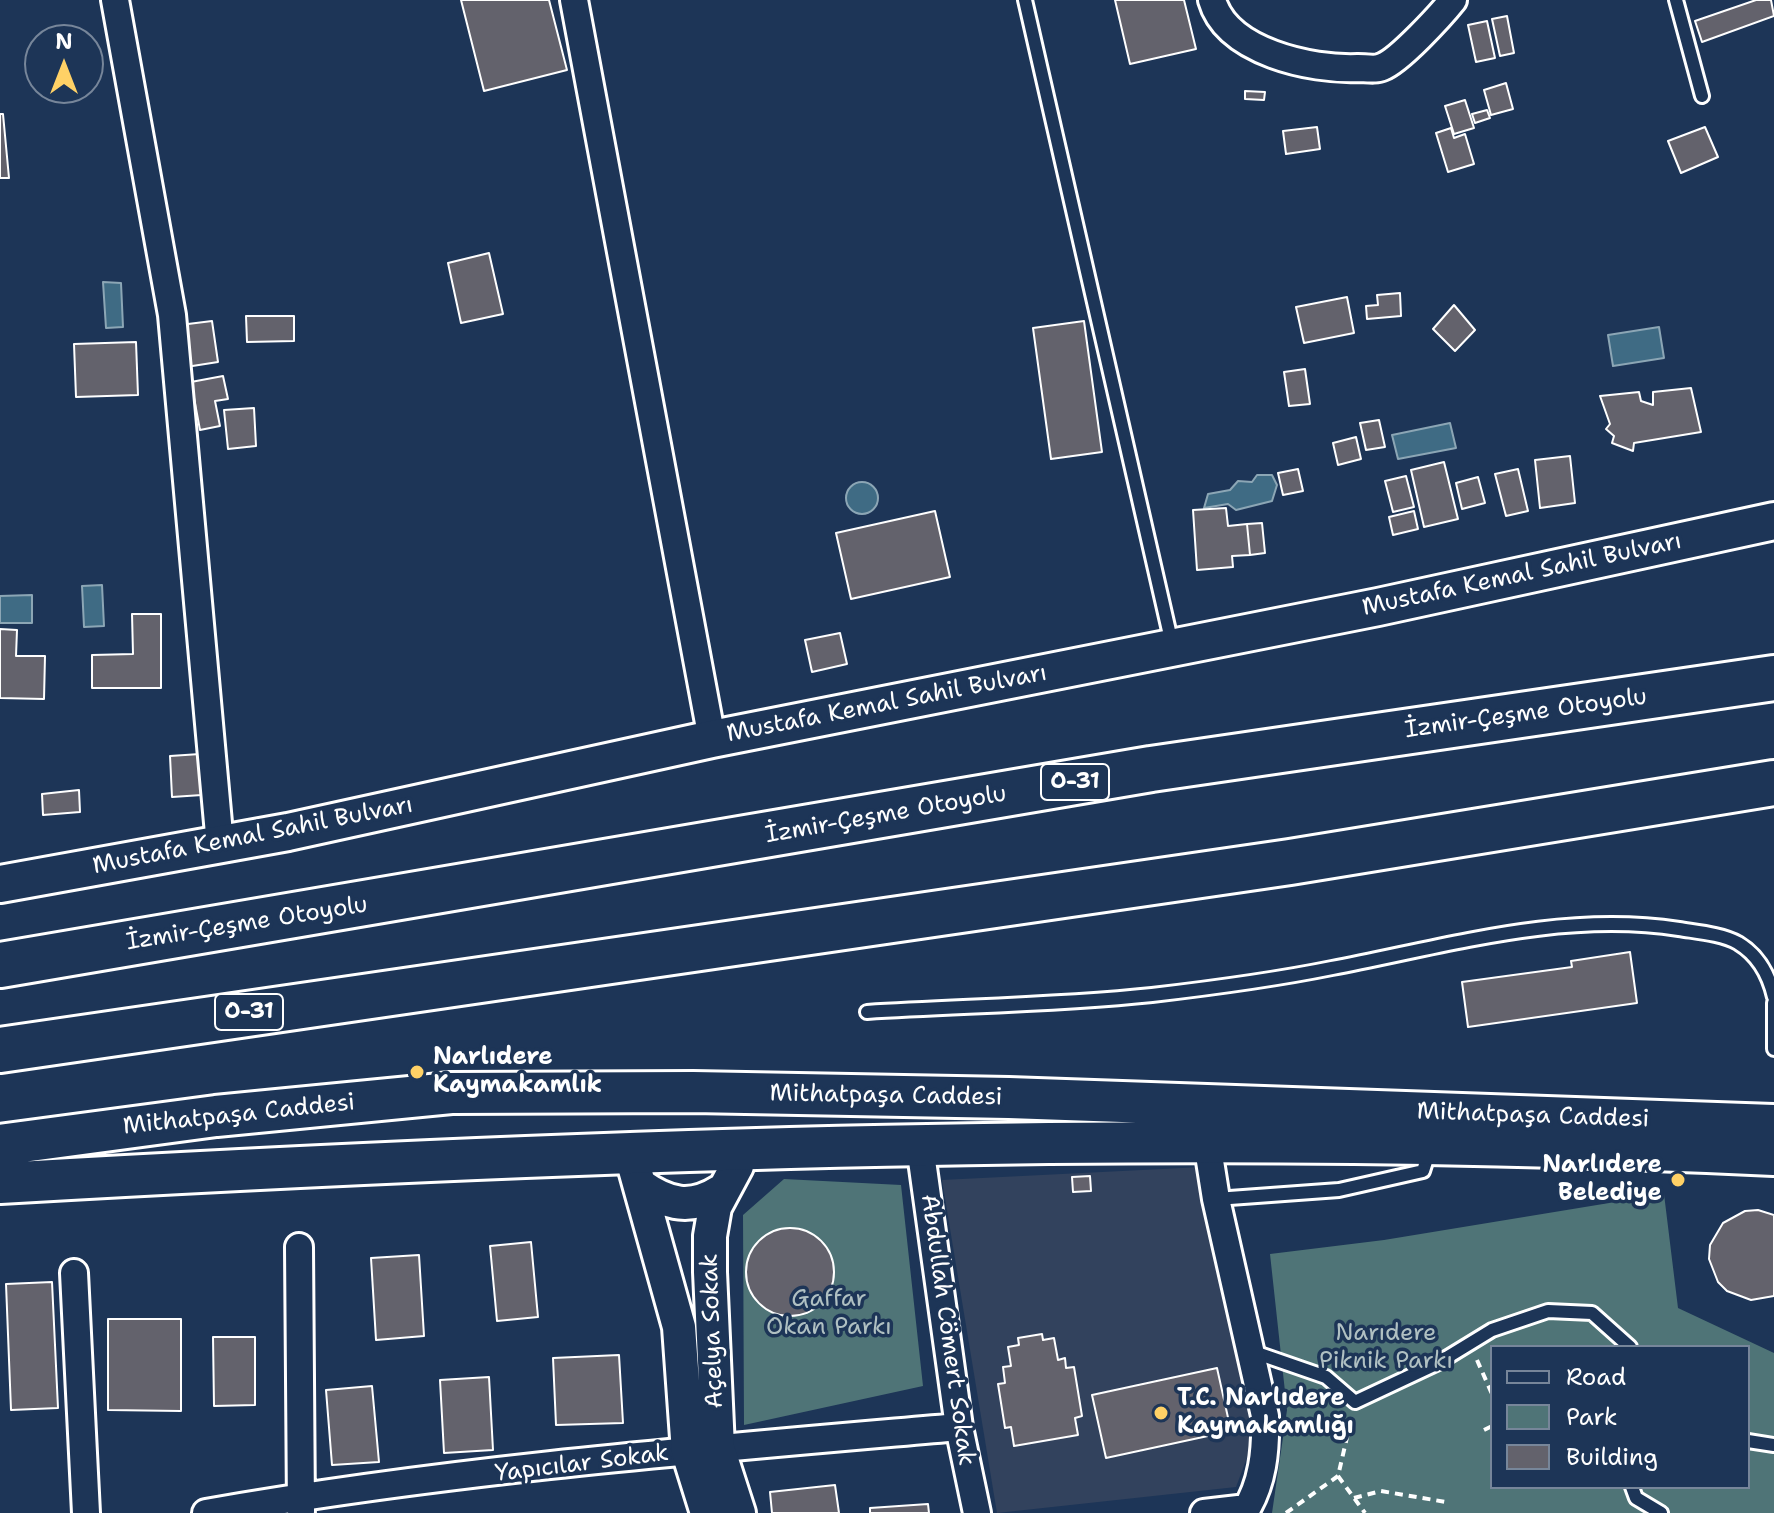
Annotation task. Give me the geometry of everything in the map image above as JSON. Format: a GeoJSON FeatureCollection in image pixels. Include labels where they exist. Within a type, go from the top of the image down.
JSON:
{"type":"FeatureCollection","features":[{"type":"Feature","properties":{"kind":"highway"},"geometry":{"type":"LineString","coordinates":[[1151,769],[1774,654]]}},
{"type":"Feature","properties":{"kind":"highway","name":"İzmir-Çeşme Otoyolu"},"geometry":{"type":"LineString","coordinates":[[0,965],[1151,769],[1774,678]]}},
{"type":"Feature","properties":{"kind":"highway","name":"O-31"},"geometry":{"type":"LineString","coordinates":[[0,1050],[1290,862],[1770,785]]}},
{"type":"Feature","properties":{"kind":"main road","name":"Mustafa Kemal Sahil Bulvarı"},"geometry":{"type":"LineString","coordinates":[[0,884],[220,845],[712,739],[1173,648],[1774,521]]}},
{"type":"Feature","properties":{"kind":"main road","name":"Mithatpaşa Caddesi"},"geometry":{"type":"LineString","coordinates":[[0,1145],[216,1116],[451,1093],[686,1092],[1009,1098],[1774,1125]]}},
{"type":"Feature","properties":{"kind":"main road"},"geometry":{"type":"LineString","coordinates":[[636,1170],[639,1122],[662,1100],[686,1092],[711,1100],[731,1121],[739,1151]]}},
{"type":"Feature","properties":{"kind":"main road","name":"Mithatpaşa Caddesi"},"geometry":{"type":"LineString","coordinates":[[0,1183],[406,1159],[636,1170],[739,1151],[920,1146],[1432,1142],[1774,1155]]}},
{"type":"Feature","properties":{"kind":"street"},"geometry":{"type":"LineString","coordinates":[[115,0],[172,315],[220,845]]}},
{"type":"Feature","properties":{"kind":"street"},"geometry":{"type":"LineString","coordinates":[[574,0],[712,739]]}},
{"type":"Feature","properties":{"kind":"street"},"geometry":{"type":"LineString","coordinates":[[1212,0],[1216,11],[1248,43],[1281,60],[1345,69],[1382,67],[1435,22],[1453,0]]}},
{"type":"Feature","properties":{"kind":"street"},"geometry":{"type":"LineString","coordinates":[[1204,1513],[1245,1511],[1259,1481],[1266,1446],[1265,1416],[1216,1199],[1207,1142]]}},
{"type":"Feature","properties":{"kind":"street","name":"Abdullah Cömert Sokak"},"geometry":{"type":"LineString","coordinates":[[920,1146],[959,1427],[977,1513]]}},
{"type":"Feature","properties":{"kind":"street","name":"Açelya Sokak"},"geometry":{"type":"LineString","coordinates":[[707,1513],[703,1450],[712,1224],[721,1191],[737,1166],[739,1151]]}},
{"type":"Feature","properties":{"kind":"street"},"geometry":{"type":"LineString","coordinates":[[636,1170],[673,1203],[706,1200],[721,1191]]}},
{"type":"Feature","properties":{"kind":"street","name":"Açelya Sokak"},"geometry":{"type":"LineString","coordinates":[[636,1170],[679,1327],[703,1450],[739,1513]]}},
{"type":"Feature","properties":{"kind":"street"},"geometry":{"type":"LineString","coordinates":[[299,1247],[301,1505]]}},
{"type":"Feature","properties":{"kind":"street"},"geometry":{"type":"LineString","coordinates":[[74,1273],[86,1513]]}},
{"type":"Feature","properties":{"kind":"street","name":"Yapıcılar Sokak"},"geometry":{"type":"LineString","coordinates":[[206,1513],[301,1505],[703,1450],[959,1427]]}},
{"type":"Feature","properties":{"kind":"lane"},"geometry":{"type":"LineString","coordinates":[[1025,0],[1173,648]]}},
{"type":"Feature","properties":{"kind":"lane"},"geometry":{"type":"LineString","coordinates":[[1676,0],[1702,96]]}},
{"type":"Feature","properties":{"kind":"lane"},"geometry":{"type":"LineString","coordinates":[[867,1012],[1151,995],[1329,969],[1512,933],[1573,924],[1611,923],[1671,928],[1737,942],[1755,958],[1769,978],[1774,997]]}},
{"type":"Feature","properties":{"kind":"lane"},"geometry":{"type":"LineString","coordinates":[[1774,1003],[1774,1049]]}},
{"type":"Feature","properties":{"kind":"lane"},"geometry":{"type":"LineString","coordinates":[[1216,1199],[1339,1190],[1423,1171],[1432,1142]]}},
{"type":"Feature","properties":{"kind":"lane"},"geometry":{"type":"LineString","coordinates":[[1251,1351],[1326,1377],[1355,1402],[1438,1363],[1492,1330],[1548,1311],[1592,1313],[1628,1345]]}},
{"type":"Feature","properties":{"kind":"lane"},"geometry":{"type":"LineString","coordinates":[[1750,1441],[1774,1445]]}},
{"type":"Feature","properties":{"kind":"lane"},"geometry":{"type":"LineString","coordinates":[[1633,1489],[1636,1498],[1661,1513]]}},
{"type":"Feature","properties":{"kind":"path"},"geometry":{"type":"LineString","coordinates":[[1469,1344],[1490,1390]]}},
{"type":"Feature","properties":{"kind":"path"},"geometry":{"type":"LineString","coordinates":[[1286,1513],[1338,1476],[1355,1402]]}},
{"type":"Feature","properties":{"kind":"path"},"geometry":{"type":"LineString","coordinates":[[1484,1430],[1490,1427]]}},
{"type":"Feature","properties":{"kind":"path"},"geometry":{"type":"LineString","coordinates":[[1338,1476],[1365,1513]]}},
{"type":"Feature","properties":{"kind":"path"},"geometry":{"type":"LineString","coordinates":[[1354,1498],[1381,1491],[1446,1502]]}},
{"type":"Feature","properties":{"kind":"shaded area"},"geometry":{"type":"Polygon","coordinates":[[[103,282],[121,283],[123,327],[106,328],[103,282]]]}},
{"type":"Feature","properties":{"kind":"shaded area"},"geometry":{"type":"Polygon","coordinates":[[[1659,327],[1664,358],[1613,366],[1608,335],[1659,327]]]}},
{"type":"Feature","properties":{"kind":"shaded area"},"geometry":{"type":"Polygon","coordinates":[[[1450,423],[1456,448],[1398,459],[1392,435],[1450,423]]]}},
{"type":"Feature","properties":{"kind":"shaded area"},"geometry":{"type":"Polygon","coordinates":[[[1257,475],[1272,475],[1277,485],[1272,501],[1236,510],[1228,504],[1204,508],[1208,494],[1230,490],[1238,481],[1252,482],[1257,475]]]}},
{"type":"Feature","properties":{"kind":"shaded area"},"geometry":{"type":"Polygon","coordinates":[[[862,482],[873,487],[878,498],[873,509],[862,514],[851,509],[846,498],[851,487],[862,482]]]}},
{"type":"Feature","properties":{"kind":"shaded area"},"geometry":{"type":"Polygon","coordinates":[[[102,585],[104,626],[84,627],[82,586],[102,585]]]}},
{"type":"Feature","properties":{"kind":"shaded area"},"geometry":{"type":"Polygon","coordinates":[[[32,595],[32,623],[0,623],[0,596],[32,595]]]}},
{"type":"Feature","properties":{"kind":"shaded area"},"geometry":{"type":"Polygon","coordinates":[[[1202,1167],[1254,1439],[1236,1487],[997,1513],[942,1180],[1202,1167]]]}},
{"type":"Feature","properties":{"kind":"green space","name":"Gaffar Okan Parkı"},"geometry":{"type":"Polygon","coordinates":[[[784,1179],[901,1185],[923,1386],[744,1425],[743,1215],[784,1179]]]}},
{"type":"Feature","properties":{"kind":"green space","name":"Narıdere Piknik Parkı"},"geometry":{"type":"Polygon","coordinates":[[[1664,1194],[1678,1308],[1774,1353],[1774,1513],[1272,1513],[1287,1410],[1270,1254],[1384,1240],[1664,1194]]]}},
{"type":"Feature","properties":{"kind":"building"},"geometry":{"type":"Polygon","coordinates":[[[461,0],[549,0],[567,70],[484,91],[461,0]]]}},
{"type":"Feature","properties":{"kind":"building"},"geometry":{"type":"Polygon","coordinates":[[[1115,0],[1184,0],[1196,49],[1130,64],[1115,0]]]}},
{"type":"Feature","properties":{"kind":"building"},"geometry":{"type":"Polygon","coordinates":[[[1756,0],[1771,0],[1774,16],[1702,42],[1695,21],[1756,0]]]}},
{"type":"Feature","properties":{"kind":"building"},"geometry":{"type":"Polygon","coordinates":[[[1507,16],[1514,53],[1500,56],[1492,19],[1507,16]]]}},
{"type":"Feature","properties":{"kind":"building"},"geometry":{"type":"Polygon","coordinates":[[[1487,21],[1495,58],[1476,62],[1468,25],[1487,21]]]}},
{"type":"Feature","properties":{"kind":"building"},"geometry":{"type":"Polygon","coordinates":[[[1506,83],[1513,109],[1491,115],[1484,90],[1506,83]]]}},
{"type":"Feature","properties":{"kind":"building"},"geometry":{"type":"Polygon","coordinates":[[[1245,91],[1265,92],[1264,100],[1245,99],[1245,91]]]}},
{"type":"Feature","properties":{"kind":"building"},"geometry":{"type":"Polygon","coordinates":[[[1465,100],[1474,128],[1454,134],[1445,106],[1465,100]]]}},
{"type":"Feature","properties":{"kind":"building"},"geometry":{"type":"Polygon","coordinates":[[[1487,110],[1490,118],[1475,123],[1472,114],[1487,110]]]}},
{"type":"Feature","properties":{"kind":"building"},"geometry":{"type":"Polygon","coordinates":[[[0,114],[3,114],[9,178],[0,178],[0,114]]]}},
{"type":"Feature","properties":{"kind":"building"},"geometry":{"type":"Polygon","coordinates":[[[1317,127],[1320,149],[1286,154],[1283,131],[1317,127]]]}},
{"type":"Feature","properties":{"kind":"building"},"geometry":{"type":"Polygon","coordinates":[[[1705,127],[1718,157],[1681,173],[1668,141],[1705,127]]]}},
{"type":"Feature","properties":{"kind":"building"},"geometry":{"type":"Polygon","coordinates":[[[1451,128],[1454,138],[1465,134],[1474,164],[1448,172],[1436,133],[1451,128]]]}},
{"type":"Feature","properties":{"kind":"building"},"geometry":{"type":"Polygon","coordinates":[[[489,253],[503,314],[461,323],[448,263],[489,253]]]}},
{"type":"Feature","properties":{"kind":"building"},"geometry":{"type":"Polygon","coordinates":[[[1400,293],[1401,316],[1367,319],[1366,306],[1378,305],[1377,295],[1400,293]]]}},
{"type":"Feature","properties":{"kind":"building"},"geometry":{"type":"Polygon","coordinates":[[[1347,297],[1354,333],[1304,343],[1296,307],[1347,297]]]}},
{"type":"Feature","properties":{"kind":"building"},"geometry":{"type":"Polygon","coordinates":[[[1454,305],[1475,330],[1455,351],[1433,329],[1454,305]]]}},
{"type":"Feature","properties":{"kind":"building"},"geometry":{"type":"Polygon","coordinates":[[[246,316],[294,316],[294,341],[247,342],[246,316]]]}},
{"type":"Feature","properties":{"kind":"building"},"geometry":{"type":"Polygon","coordinates":[[[212,321],[218,362],[186,367],[180,325],[212,321]]]}},
{"type":"Feature","properties":{"kind":"building"},"geometry":{"type":"Polygon","coordinates":[[[1084,321],[1102,452],[1051,459],[1033,328],[1084,321]]]}},
{"type":"Feature","properties":{"kind":"building"},"geometry":{"type":"Polygon","coordinates":[[[136,342],[138,395],[76,397],[74,344],[136,342]]]}},
{"type":"Feature","properties":{"kind":"building"},"geometry":{"type":"Polygon","coordinates":[[[1305,369],[1310,404],[1289,406],[1284,372],[1305,369]]]}},
{"type":"Feature","properties":{"kind":"building"},"geometry":{"type":"Polygon","coordinates":[[[223,376],[228,399],[215,401],[220,426],[200,430],[191,382],[223,376]]]}},
{"type":"Feature","properties":{"kind":"building"},"geometry":{"type":"Polygon","coordinates":[[[1691,388],[1701,432],[1634,443],[1633,451],[1612,443],[1614,436],[1606,429],[1610,424],[1600,396],[1639,392],[1641,401],[1653,405],[1653,392],[1691,388]]]}},
{"type":"Feature","properties":{"kind":"building"},"geometry":{"type":"Polygon","coordinates":[[[254,408],[256,446],[228,449],[224,410],[254,408]]]}},
{"type":"Feature","properties":{"kind":"building"},"geometry":{"type":"Polygon","coordinates":[[[1379,420],[1385,447],[1366,450],[1360,423],[1379,420]]]}},
{"type":"Feature","properties":{"kind":"building"},"geometry":{"type":"Polygon","coordinates":[[[1356,437],[1361,459],[1338,465],[1333,443],[1356,437]]]}},
{"type":"Feature","properties":{"kind":"building"},"geometry":{"type":"Polygon","coordinates":[[[1570,456],[1575,503],[1540,508],[1535,460],[1570,456]]]}},
{"type":"Feature","properties":{"kind":"building"},"geometry":{"type":"Polygon","coordinates":[[[1444,462],[1458,519],[1424,527],[1411,470],[1444,462]]]}},
{"type":"Feature","properties":{"kind":"building"},"geometry":{"type":"Polygon","coordinates":[[[1298,469],[1303,491],[1283,495],[1278,473],[1298,469]]]}},
{"type":"Feature","properties":{"kind":"building"},"geometry":{"type":"Polygon","coordinates":[[[1518,469],[1528,511],[1506,516],[1495,474],[1518,469]]]}},
{"type":"Feature","properties":{"kind":"building"},"geometry":{"type":"Polygon","coordinates":[[[1406,476],[1414,507],[1393,512],[1385,481],[1406,476]]]}},
{"type":"Feature","properties":{"kind":"building"},"geometry":{"type":"Polygon","coordinates":[[[1478,477],[1485,503],[1462,509],[1456,483],[1478,477]]]}},
{"type":"Feature","properties":{"kind":"building"},"geometry":{"type":"Polygon","coordinates":[[[1226,508],[1228,526],[1247,524],[1250,555],[1232,556],[1233,567],[1197,570],[1193,510],[1226,508]]]}},
{"type":"Feature","properties":{"kind":"building"},"geometry":{"type":"Polygon","coordinates":[[[935,511],[950,577],[851,599],[836,533],[935,511]]]}},
{"type":"Feature","properties":{"kind":"building"},"geometry":{"type":"Polygon","coordinates":[[[1414,511],[1418,529],[1393,535],[1389,517],[1414,511]]]}},
{"type":"Feature","properties":{"kind":"building"},"geometry":{"type":"Polygon","coordinates":[[[1262,523],[1265,553],[1250,555],[1247,524],[1262,523]]]}},
{"type":"Feature","properties":{"kind":"building"},"geometry":{"type":"Polygon","coordinates":[[[132,614],[161,614],[161,688],[92,688],[92,655],[133,654],[132,614]]]}},
{"type":"Feature","properties":{"kind":"building"},"geometry":{"type":"Polygon","coordinates":[[[0,629],[17,630],[16,656],[45,656],[44,699],[0,698],[0,629]]]}},
{"type":"Feature","properties":{"kind":"building"},"geometry":{"type":"Polygon","coordinates":[[[840,633],[847,664],[812,672],[805,640],[840,633]]]}},
{"type":"Feature","properties":{"kind":"building"},"geometry":{"type":"Polygon","coordinates":[[[200,754],[202,795],[172,797],[170,756],[200,754]]]}},
{"type":"Feature","properties":{"kind":"building"},"geometry":{"type":"Polygon","coordinates":[[[79,790],[80,812],[43,815],[42,794],[79,790]]]}},
{"type":"Feature","properties":{"kind":"building"},"geometry":{"type":"Polygon","coordinates":[[[1630,952],[1637,1003],[1468,1027],[1462,982],[1572,967],[1571,961],[1630,952]]]}},
{"type":"Feature","properties":{"kind":"building"},"geometry":{"type":"Polygon","coordinates":[[[1090,1176],[1091,1191],[1073,1192],[1072,1177],[1090,1176]]]}},
{"type":"Feature","properties":{"kind":"building"},"geometry":{"type":"Polygon","coordinates":[[[1758,1210],[1774,1215],[1774,1296],[1751,1300],[1727,1291],[1718,1282],[1709,1259],[1710,1245],[1723,1223],[1745,1211],[1758,1210]]]}},
{"type":"Feature","properties":{"kind":"building"},"geometry":{"type":"Polygon","coordinates":[[[790,1228],[807,1232],[821,1241],[830,1255],[834,1272],[830,1289],[821,1303],[807,1312],[790,1316],[773,1312],[759,1303],[750,1289],[746,1272],[750,1255],[759,1241],[773,1232],[790,1228]]]}},
{"type":"Feature","properties":{"kind":"building"},"geometry":{"type":"Polygon","coordinates":[[[531,1242],[538,1317],[497,1321],[490,1246],[531,1242]]]}},
{"type":"Feature","properties":{"kind":"building"},"geometry":{"type":"Polygon","coordinates":[[[419,1255],[424,1336],[376,1340],[371,1258],[419,1255]]]}},
{"type":"Feature","properties":{"kind":"building"},"geometry":{"type":"Polygon","coordinates":[[[52,1282],[58,1408],[11,1410],[6,1284],[52,1282]]]}},
{"type":"Feature","properties":{"kind":"building"},"geometry":{"type":"Polygon","coordinates":[[[108,1319],[181,1319],[181,1411],[108,1410],[108,1319]]]}},
{"type":"Feature","properties":{"kind":"building"},"geometry":{"type":"Polygon","coordinates":[[[1042,1334],[1043,1340],[1054,1338],[1058,1360],[1065,1358],[1066,1368],[1074,1367],[1082,1416],[1075,1418],[1078,1435],[1014,1446],[1011,1427],[1005,1428],[998,1384],[1005,1383],[1003,1367],[1011,1366],[1008,1347],[1019,1345],[1018,1338],[1042,1334]]]}},
{"type":"Feature","properties":{"kind":"building"},"geometry":{"type":"Polygon","coordinates":[[[213,1337],[255,1337],[255,1405],[214,1406],[213,1337]]]}},
{"type":"Feature","properties":{"kind":"building"},"geometry":{"type":"Polygon","coordinates":[[[619,1355],[623,1423],[556,1425],[553,1358],[619,1355]]]}},
{"type":"Feature","properties":{"kind":"building","name":"T.C. Narlıdere Kaymakamlığı"},"geometry":{"type":"Polygon","coordinates":[[[1217,1368],[1231,1431],[1106,1458],[1092,1395],[1217,1368]]]}},
{"type":"Feature","properties":{"kind":"building"},"geometry":{"type":"Polygon","coordinates":[[[489,1377],[493,1450],[444,1453],[440,1380],[489,1377]]]}},
{"type":"Feature","properties":{"kind":"building"},"geometry":{"type":"Polygon","coordinates":[[[372,1386],[379,1462],[332,1465],[326,1390],[372,1386]]]}},
{"type":"Feature","properties":{"kind":"building"},"geometry":{"type":"Polygon","coordinates":[[[835,1485],[839,1513],[772,1513],[770,1492],[835,1485]]]}},
{"type":"Feature","properties":{"kind":"building"},"geometry":{"type":"Polygon","coordinates":[[[928,1504],[929,1513],[870,1513],[870,1508],[928,1504]]]}},
{"type":"Feature","properties":{"kind":"place","name":"Narlıdere Kaymakamlık"},"geometry":{"type":"Point","coordinates":[417,1072]}},
{"type":"Feature","properties":{"kind":"place","name":"Narlıdere Belediye"},"geometry":{"type":"Point","coordinates":[1678,1180]}},
{"type":"Feature","properties":{"kind":"place","name":"T.C. Narlıdere Kaymakamlığı"},"geometry":{"type":"Point","coordinates":[1161,1413]}}]}
